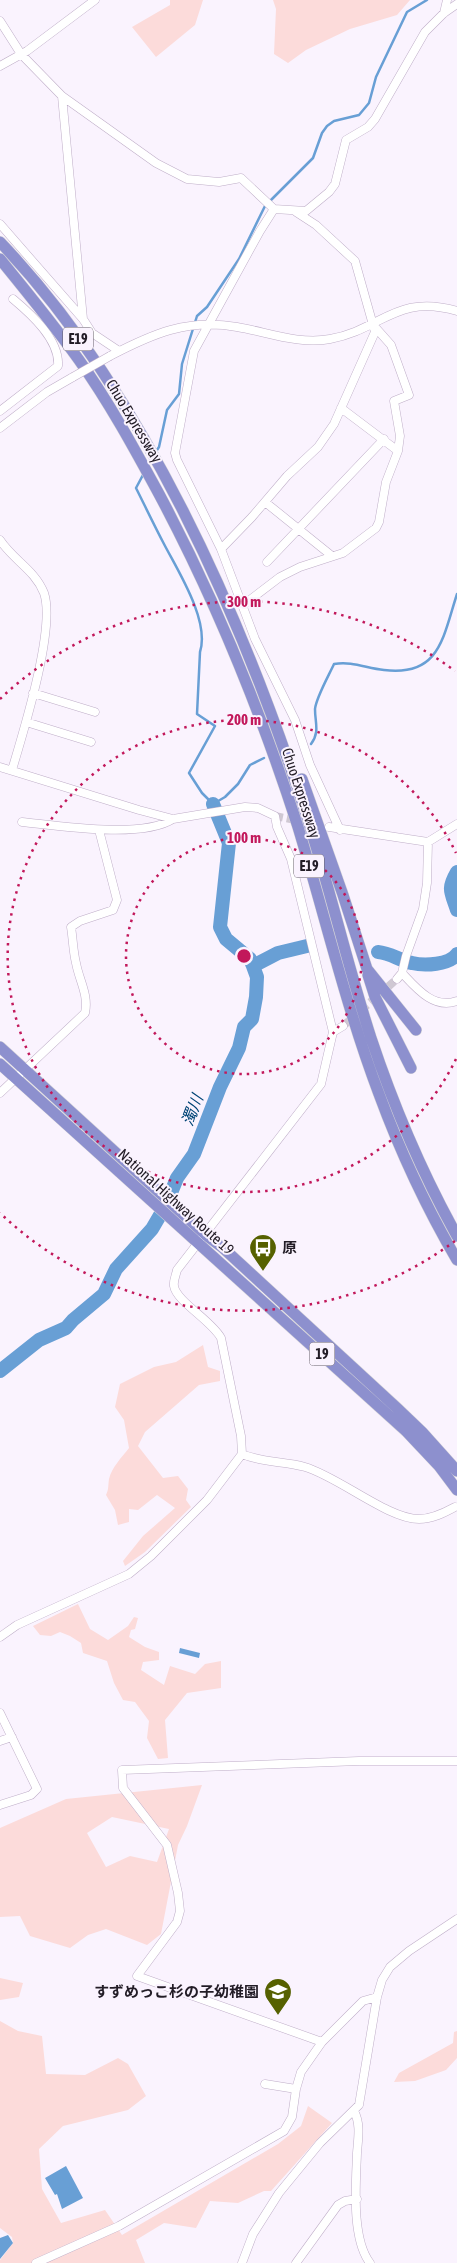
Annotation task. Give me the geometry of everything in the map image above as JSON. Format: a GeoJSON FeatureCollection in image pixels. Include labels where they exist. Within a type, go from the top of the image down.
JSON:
{"type":"FeatureCollection","features":[{"type":"Feature","properties":{"kind":"highway","name":"Chuo Expressway"},"geometry":{"type":"LineString","coordinates":[[0,242],[49,299],[84,347],[157,463],[213,572],[238,627],[306,814],[371,1037],[389,1089],[413,1148],[457,1236]]}},
{"type":"Feature","properties":{"kind":"highway","name":"Chuo Expressway"},"geometry":{"type":"LineString","coordinates":[[0,259],[39,306],[80,361],[140,459],[202,578],[254,700],[298,828],[345,993],[378,1094],[420,1192],[457,1260]]}},
{"type":"Feature","properties":{"kind":"highway"},"geometry":{"type":"LineString","coordinates":[[264,695],[286,737],[309,798],[343,895],[375,997],[411,1068]]}},
{"type":"Feature","properties":{"kind":"highway"},"geometry":{"type":"LineString","coordinates":[[366,969],[416,1030]]}},
{"type":"Feature","properties":{"kind":"highway","name":"National Highway Route 19"},"geometry":{"type":"LineString","coordinates":[[0,1047],[188,1218],[202,1239],[406,1431],[439,1466],[457,1490]]}},
{"type":"Feature","properties":{"kind":"highway","name":"National Highway Route 19"},"geometry":{"type":"LineString","coordinates":[[0,1064],[180,1227],[222,1247],[422,1432],[457,1471]]}},
{"type":"Feature","properties":{"kind":"street"},"geometry":{"type":"LineString","coordinates":[[0,66],[21,54],[95,0]]}},
{"type":"Feature","properties":{"kind":"street"},"geometry":{"type":"LineString","coordinates":[[444,12],[447,0]]}},
{"type":"Feature","properties":{"kind":"street"},"geometry":{"type":"LineString","coordinates":[[295,212],[306,211],[312,208],[329,192],[335,184],[346,140],[368,127],[375,119],[425,32],[444,12],[457,4]]}},
{"type":"Feature","properties":{"kind":"street"},"geometry":{"type":"LineString","coordinates":[[0,21],[21,54],[62,96],[164,168],[196,181],[225,182],[241,178],[273,208],[295,212],[316,225],[355,261],[373,325],[373,339],[334,424],[318,447],[288,476],[221,549]]}},
{"type":"Feature","properties":{"kind":"street"},"geometry":{"type":"LineString","coordinates":[[62,96],[83,319]]}},
{"type":"Feature","properties":{"kind":"street"},"geometry":{"type":"LineString","coordinates":[[273,208],[205,324],[190,365],[176,453],[177,460],[221,549],[266,665],[295,720],[305,750],[340,830]]}},
{"type":"Feature","properties":{"kind":"street"},"geometry":{"type":"LineString","coordinates":[[0,224],[83,319],[92,333],[119,351]]}},
{"type":"Feature","properties":{"kind":"street"},"geometry":{"type":"LineString","coordinates":[[0,411],[58,366],[58,353],[44,331],[26,310],[13,299]]}},
{"type":"Feature","properties":{"kind":"street"},"geometry":{"type":"LineString","coordinates":[[0,428],[47,392],[119,351],[147,337],[190,325],[205,324],[311,340],[332,339],[373,325],[408,308],[426,306],[457,312]]}},
{"type":"Feature","properties":{"kind":"street"},"geometry":{"type":"LineString","coordinates":[[242,606],[300,566],[343,553],[376,528],[381,516],[386,482],[398,451],[400,436],[394,401],[409,396],[391,345],[373,325]]}},
{"type":"Feature","properties":{"kind":"street"},"geometry":{"type":"LineString","coordinates":[[341,408],[398,451]]}},
{"type":"Feature","properties":{"kind":"street"},"geometry":{"type":"LineString","coordinates":[[267,562],[384,439]]}},
{"type":"Feature","properties":{"kind":"street"},"geometry":{"type":"LineString","coordinates":[[265,502],[332,556]]}},
{"type":"Feature","properties":{"kind":"street"},"geometry":{"type":"LineString","coordinates":[[0,540],[4,547],[32,573],[44,593],[47,626],[26,722],[12,770]]}},
{"type":"Feature","properties":{"kind":"street"},"geometry":{"type":"LineString","coordinates":[[33,693],[95,712]]}},
{"type":"Feature","properties":{"kind":"street"},"geometry":{"type":"LineString","coordinates":[[26,722],[91,742]]}},
{"type":"Feature","properties":{"kind":"street"},"geometry":{"type":"LineString","coordinates":[[0,767],[173,819]]}},
{"type":"Feature","properties":{"kind":"street"},"geometry":{"type":"LineString","coordinates":[[0,1637],[17,1625],[129,1574],[151,1556],[207,1500],[242,1454],[241,1436],[221,1338],[216,1328],[178,1295],[174,1285],[177,1270],[321,1084],[333,1032],[290,859],[276,827],[275,816],[258,808],[222,810],[173,819],[162,826],[99,830],[22,822]]}},
{"type":"Feature","properties":{"kind":"street"},"geometry":{"type":"LineString","coordinates":[[329,827],[428,842],[457,824]]}},
{"type":"Feature","properties":{"kind":"street"},"geometry":{"type":"LineString","coordinates":[[0,1093],[24,1068],[85,1013],[85,995],[76,963],[72,927],[80,921],[113,910],[116,900],[99,830]]}},
{"type":"Feature","properties":{"kind":"street"},"geometry":{"type":"LineString","coordinates":[[428,842],[428,875],[423,909],[400,976],[433,1001],[452,1003],[457,1001]]}},
{"type":"Feature","properties":{"kind":"street"},"geometry":{"type":"LineString","coordinates":[[333,1032],[342,1026]]}},
{"type":"Feature","properties":{"kind":"street"},"geometry":{"type":"LineString","coordinates":[[242,1454],[254,1459],[303,1466],[323,1474],[405,1517],[427,1518],[455,1507]]}},
{"type":"Feature","properties":{"kind":"street"},"geometry":{"type":"LineString","coordinates":[[0,1713],[37,1789],[30,1795],[0,1805]]}},
{"type":"Feature","properties":{"kind":"street"},"geometry":{"type":"LineString","coordinates":[[0,1741],[12,1737]]}},
{"type":"Feature","properties":{"kind":"street"},"geometry":{"type":"LineString","coordinates":[[322,2042],[137,1976],[177,1922],[179,1903],[167,1844],[123,1788],[122,1770],[359,1761],[457,1761]]}},
{"type":"Feature","properties":{"kind":"street"},"geometry":{"type":"LineString","coordinates":[[242,2263],[253,2234],[270,2204],[320,2143],[359,2105],[377,1997],[382,1980],[390,1967],[409,1951],[457,1919]]}},
{"type":"Feature","properties":{"kind":"street"},"geometry":{"type":"LineString","coordinates":[[36,2263],[120,2226],[284,2131],[292,2117],[296,2088],[301,2072],[322,2042],[363,2001],[377,1997]]}},
{"type":"Feature","properties":{"kind":"street"},"geometry":{"type":"LineString","coordinates":[[265,2084],[296,2088]]}},
{"type":"Feature","properties":{"kind":"street"},"geometry":{"type":"LineString","coordinates":[[354,2111],[358,2126],[357,2199],[360,2244],[370,2263]]}},
{"type":"Feature","properties":{"kind":"street"},"geometry":{"type":"LineString","coordinates":[[296,2263],[338,2205],[345,2201],[357,2199]]}},
{"type":"Feature","properties":{"kind":"shaded area"},"geometry":{"type":"Polygon","coordinates":[[[170,0],[203,0],[195,25],[156,57],[132,27],[170,5],[170,0]]]}},
{"type":"Feature","properties":{"kind":"shaded area"},"geometry":{"type":"Polygon","coordinates":[[[273,0],[410,0],[397,15],[350,29],[306,50],[288,63],[274,54],[276,9],[273,0]]]}},
{"type":"Feature","properties":{"kind":"shaded area"},"geometry":{"type":"Polygon","coordinates":[[[203,1345],[208,1367],[220,1371],[220,1381],[199,1385],[145,1432],[138,1446],[163,1478],[178,1476],[188,1489],[186,1500],[191,1507],[145,1552],[125,1566],[123,1561],[143,1536],[175,1508],[157,1495],[138,1510],[129,1509],[129,1522],[118,1525],[115,1510],[106,1495],[112,1470],[129,1448],[124,1420],[115,1407],[120,1384],[154,1367],[176,1362],[203,1345]]]}},
{"type":"Feature","properties":{"kind":"shaded area"},"geometry":{"type":"Polygon","coordinates":[[[78,1604],[90,1629],[108,1640],[128,1626],[134,1617],[138,1618],[135,1629],[131,1630],[129,1637],[145,1647],[159,1652],[159,1660],[143,1662],[141,1670],[164,1685],[170,1666],[195,1674],[205,1664],[221,1661],[221,1688],[187,1693],[165,1720],[168,1758],[158,1759],[147,1738],[149,1721],[135,1702],[123,1700],[114,1683],[107,1661],[83,1653],[81,1643],[70,1636],[60,1632],[51,1636],[40,1635],[33,1626],[78,1604]]]}},
{"type":"Feature","properties":{"kind":"shaded area"},"geometry":{"type":"Polygon","coordinates":[[[202,1785],[178,1845],[161,1934],[147,1945],[106,1929],[88,1935],[70,1948],[30,1936],[20,1916],[0,1917],[0,1828],[66,1799],[202,1785]],[[112,1817],[87,1833],[106,1867],[130,1856],[157,1862],[169,1829],[112,1817]]]}},
{"type":"Feature","properties":{"kind":"shaded area"},"geometry":{"type":"Polygon","coordinates":[[[0,1978],[23,1983],[19,1997],[0,2000],[0,1978]]]}},
{"type":"Feature","properties":{"kind":"shaded area"},"geometry":{"type":"Polygon","coordinates":[[[0,2021],[18,2031],[42,2036],[46,2074],[85,2075],[118,2058],[128,2064],[146,2096],[128,2110],[63,2126],[39,2149],[42,2189],[61,2223],[105,2210],[122,2235],[278,2144],[301,2126],[308,2106],[332,2123],[271,2191],[264,2191],[238,2203],[210,2201],[196,2228],[164,2223],[136,2240],[145,2263],[0,2263],[0,2260],[13,2243],[12,2237],[0,2228],[0,2021]]]}},
{"type":"Feature","properties":{"kind":"shaded area"},"geometry":{"type":"Polygon","coordinates":[[[457,2031],[457,2058],[446,2070],[415,2081],[394,2082],[399,2073],[453,2043],[454,2032],[457,2031]]]}},
{"type":"Feature","properties":{"kind":"water"},"geometry":{"type":"Polygon","coordinates":[[[180,1648],[200,1653],[199,1658],[179,1653],[180,1648]]]}},
{"type":"Feature","properties":{"kind":"water"},"geometry":{"type":"Polygon","coordinates":[[[66,2166],[83,2198],[62,2209],[57,2194],[55,2195],[45,2178],[66,2166]]]}},
{"type":"Feature","properties":{"kind":"water"},"geometry":{"type":"Polygon","coordinates":[[[8,2235],[13,2243],[0,2259],[0,2238],[8,2235]]]}},
{"type":"Feature","properties":{"kind":"waterway"},"geometry":{"type":"LineString","coordinates":[[155,453],[159,447],[167,410],[179,394],[182,364],[197,316],[207,307],[239,259],[265,206],[313,158],[322,133],[327,126],[334,121],[359,115],[369,103],[376,77],[407,12],[427,0]]}},
{"type":"Feature","properties":{"kind":"waterway"},"geometry":{"type":"LineString","coordinates":[[144,473],[136,488],[191,596],[201,626],[202,640],[197,714],[215,726],[189,773],[202,793],[213,804],[225,797],[238,784],[250,765],[264,758]]}},
{"type":"Feature","properties":{"kind":"waterway"},"geometry":{"type":"LineString","coordinates":[[311,744],[316,731],[316,704],[334,664],[353,664],[384,670],[403,671],[417,667],[428,660],[443,639],[457,594]]}},
{"type":"Feature","properties":{"kind":"waterway","name":"濁川"},"geometry":{"type":"LineString","coordinates":[[0,1371],[39,1340],[66,1328],[104,1294],[116,1269],[152,1229],[166,1205],[177,1178],[194,1154],[220,1087],[239,1048],[244,1027],[252,1019],[257,977],[250,959],[226,939],[220,927],[229,843],[213,804]]}},
{"type":"Feature","properties":{"kind":"waterway"},"geometry":{"type":"LineString","coordinates":[[457,872],[451,887],[457,910]]}},
{"type":"Feature","properties":{"kind":"waterway"},"geometry":{"type":"LineString","coordinates":[[253,966],[278,953],[307,946]]}},
{"type":"Feature","properties":{"kind":"waterway"},"geometry":{"type":"LineString","coordinates":[[378,952],[417,964],[436,964],[454,958],[457,954]]}},
{"type":"Feature","properties":{"kind":"tunnel"},"geometry":{"type":"LineString","coordinates":[[275,816],[300,821]]}},
{"type":"Feature","properties":{"kind":"tunnel"},"geometry":{"type":"LineString","coordinates":[[343,1026],[397,979]]}},
{"type":"Feature","properties":{"kind":"place","name":"原"},"geometry":{"type":"Point","coordinates":[263,1272]}},
{"type":"Feature","properties":{"kind":"place","name":"すずめっこ杉の子幼稚園"},"geometry":{"type":"Point","coordinates":[278,2016]}}]}
